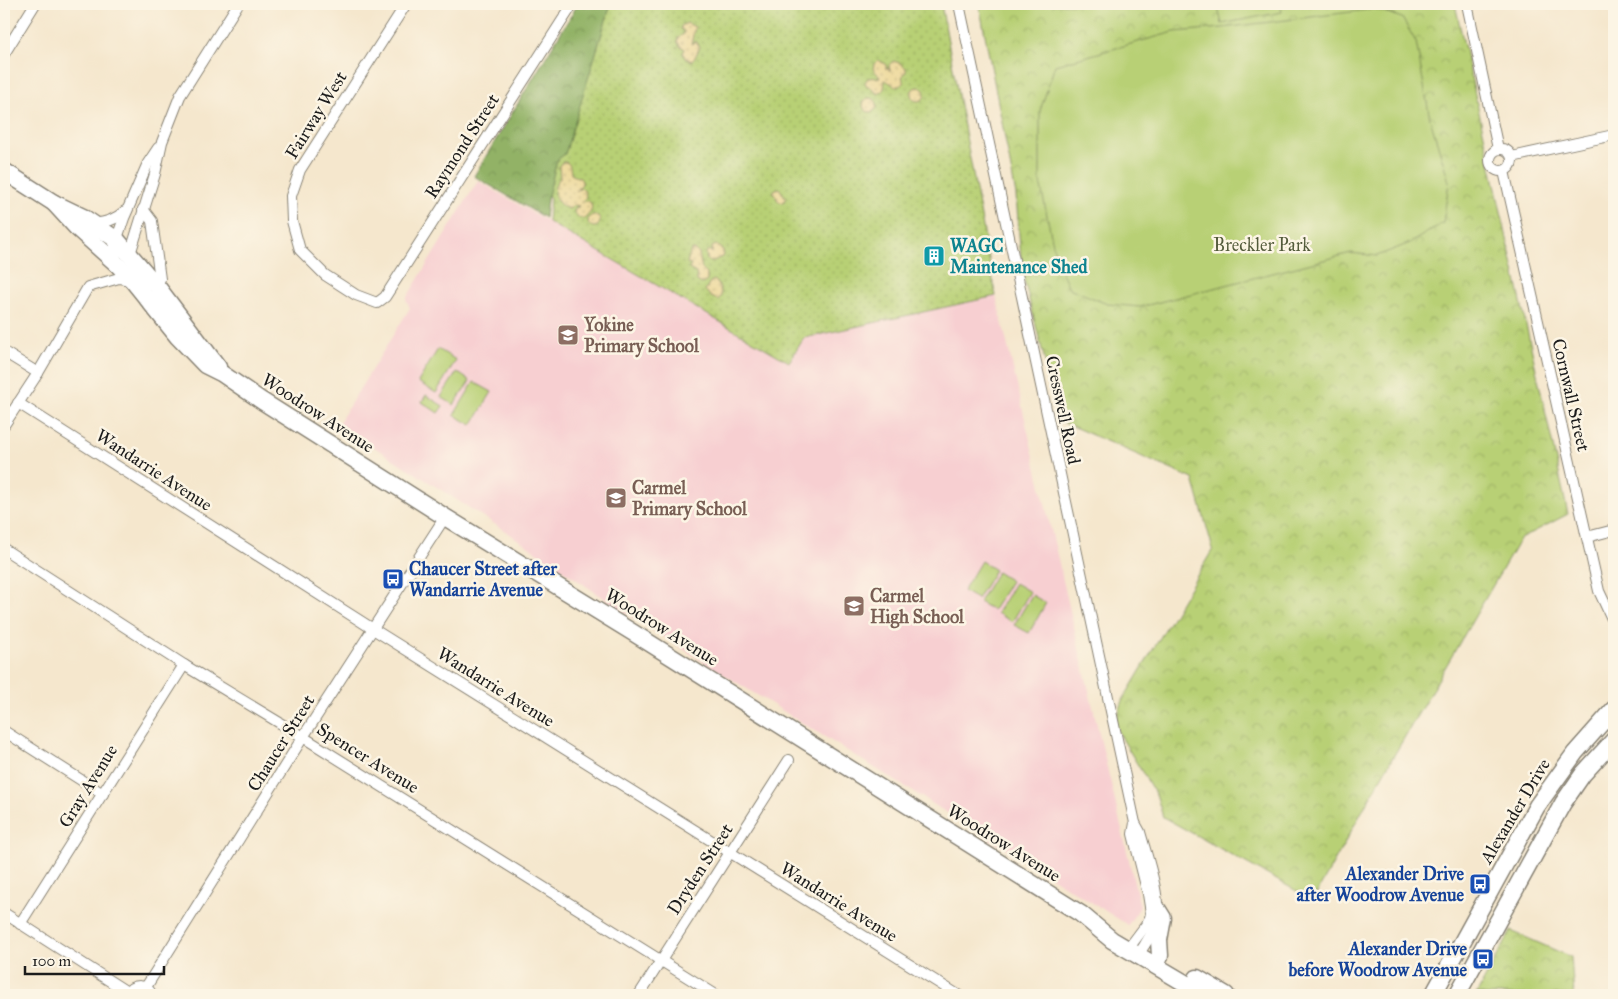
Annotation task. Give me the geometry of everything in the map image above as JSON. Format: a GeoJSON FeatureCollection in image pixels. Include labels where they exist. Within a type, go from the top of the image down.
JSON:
{"type":"FeatureCollection","features":[{"type":"Feature","properties":{"kind":"main road"},"geometry":{"type":"LineString","coordinates":[[4,171],[54,203]]}},
{"type":"Feature","properties":{"kind":"main road","name":"Woodrow Avenue"},"geometry":{"type":"LineString","coordinates":[[54,203],[117,240],[156,285],[212,357],[221,373]]}},
{"type":"Feature","properties":{"kind":"main road","name":"Woodrow Avenue"},"geometry":{"type":"LineString","coordinates":[[54,203],[77,228],[133,280],[194,355],[205,365],[221,373],[445,517],[1081,914],[1112,940],[1160,956],[1226,995]]}},
{"type":"Feature","properties":{"kind":"main road","name":"Alexander Drive"},"geometry":{"type":"LineString","coordinates":[[1433,995],[1537,806],[1575,753],[1614,709]]}},
{"type":"Feature","properties":{"kind":"main road"},"geometry":{"type":"LineString","coordinates":[[1456,995],[1563,804],[1583,774],[1614,740]]}},
{"type":"Feature","properties":{"kind":"main road"},"geometry":{"type":"LineString","coordinates":[[1158,910],[1163,918],[1158,946],[1160,956]]}},
{"type":"Feature","properties":{"kind":"main road","name":"Woodrow Avenue"},"geometry":{"type":"LineString","coordinates":[[1136,948],[1205,995]]}},
{"type":"Feature","properties":{"kind":"street"},"geometry":{"type":"LineString","coordinates":[[4,54],[35,4]]}},
{"type":"Feature","properties":{"kind":"street"},"geometry":{"type":"LineString","coordinates":[[130,254],[155,174],[162,142],[180,96],[238,4]]}},
{"type":"Feature","properties":{"kind":"street","name":"Fairway West"},"geometry":{"type":"LineString","coordinates":[[376,303],[356,295],[325,275],[300,250],[292,221],[291,196],[300,170],[406,4]]}},
{"type":"Feature","properties":{"kind":"street","name":"Raymond Street"},"geometry":{"type":"LineString","coordinates":[[376,303],[384,297],[572,4]]}},
{"type":"Feature","properties":{"kind":"street","name":"Cresswell Road"},"geometry":{"type":"LineString","coordinates":[[959,4],[1135,823],[1140,832],[1157,900],[1158,910],[1154,928],[1136,948]]}},
{"type":"Feature","properties":{"kind":"street"},"geometry":{"type":"LineString","coordinates":[[1467,4],[1498,149]]}},
{"type":"Feature","properties":{"kind":"street"},"geometry":{"type":"LineString","coordinates":[[1512,157],[1614,135]]}},
{"type":"Feature","properties":{"kind":"street"},"geometry":{"type":"LineString","coordinates":[[118,265],[114,247],[128,208],[148,163],[162,142]]}},
{"type":"Feature","properties":{"kind":"street"},"geometry":{"type":"LineString","coordinates":[[1502,148],[1508,151],[1512,157],[1511,166],[1504,171],[1497,170],[1490,162],[1491,156],[1498,149],[1502,148]]}},
{"type":"Feature","properties":{"kind":"street","name":"Cornwall Street"},"geometry":{"type":"LineString","coordinates":[[1504,171],[1599,591],[1614,623]]}},
{"type":"Feature","properties":{"kind":"street"},"geometry":{"type":"LineString","coordinates":[[92,224],[108,222],[118,218],[128,208]]}},
{"type":"Feature","properties":{"kind":"street"},"geometry":{"type":"LineString","coordinates":[[143,209],[152,221],[160,279],[156,285]]}},
{"type":"Feature","properties":{"kind":"street"},"geometry":{"type":"LineString","coordinates":[[4,425],[38,373],[88,288],[119,278],[133,280]]}},
{"type":"Feature","properties":{"kind":"street"},"geometry":{"type":"LineString","coordinates":[[4,352],[38,373]]}},
{"type":"Feature","properties":{"kind":"street","name":"Wandarrie Avenue"},"geometry":{"type":"LineString","coordinates":[[18,403],[373,629],[958,995]]}},
{"type":"Feature","properties":{"kind":"street","name":"Chaucer Street"},"geometry":{"type":"LineString","coordinates":[[149,991],[303,737],[445,517]]}},
{"type":"Feature","properties":{"kind":"street"},"geometry":{"type":"LineString","coordinates":[[1587,537],[1614,530]]}},
{"type":"Feature","properties":{"kind":"street","name":"Spencer Avenue"},"geometry":{"type":"LineString","coordinates":[[4,549],[184,665],[303,737],[716,995]]}},
{"type":"Feature","properties":{"kind":"street","name":"Gray Avenue"},"geometry":{"type":"LineString","coordinates":[[20,924],[184,665]]}},
{"type":"Feature","properties":{"kind":"street"},"geometry":{"type":"LineString","coordinates":[[4,731],[103,794]]}},
{"type":"Feature","properties":{"kind":"street","name":"Dryden Street"},"geometry":{"type":"LineString","coordinates":[[639,995],[789,760]]}},
{"type":"Feature","properties":{"kind":"street","name":"Cresswell Road"},"geometry":{"type":"LineString","coordinates":[[1135,823],[1133,834],[1151,906],[1150,918],[1141,932],[1136,948]]}},
{"type":"Feature","properties":{"kind":"street"},"geometry":{"type":"LineString","coordinates":[[4,913],[127,994],[132,987],[139,986],[149,991]]}},
{"type":"Feature","properties":{"kind":"shaded area","name":"Carmel High School"},"geometry":{"type":"Polygon","coordinates":[[[478,181],[789,362],[804,338],[996,296],[1140,907],[1128,925],[633,618],[507,532],[338,424],[410,308],[406,299],[478,181]]]}},
{"type":"Feature","properties":{"kind":"green space"},"geometry":{"type":"Polygon","coordinates":[[[578,4],[611,4],[565,154],[557,160],[547,200],[545,218],[474,176],[578,4]]]}},
{"type":"Feature","properties":{"kind":"green space"},"geometry":{"type":"Polygon","coordinates":[[[595,4],[941,4],[996,296],[804,338],[789,362],[548,222],[550,199],[539,176],[595,4]]]}},
{"type":"Feature","properties":{"kind":"green space","name":"Breckler Park"},"geometry":{"type":"Polygon","coordinates":[[[979,4],[1455,4],[1568,514],[1520,539],[1375,788],[1313,900],[1163,817],[1157,797],[1114,725],[1124,698],[1213,549],[1193,479],[1058,420],[1022,272],[1016,195],[979,4]]]}},
{"type":"Feature","properties":{"kind":"green space"},"geometry":{"type":"Polygon","coordinates":[[[1217,4],[1280,4],[1282,12],[1222,24],[1217,4]]]}},
{"type":"Feature","properties":{"kind":"green space"},"geometry":{"type":"Polygon","coordinates":[[[1375,9],[1402,18],[1416,42],[1430,119],[1449,182],[1443,223],[1410,243],[1377,256],[1351,253],[1140,307],[1107,304],[1069,288],[1056,259],[1040,182],[1040,111],[1055,65],[1174,32],[1375,9]]]}},
{"type":"Feature","properties":{"kind":"green space"},"geometry":{"type":"Polygon","coordinates":[[[438,349],[456,360],[436,393],[418,382],[438,349]]]}},
{"type":"Feature","properties":{"kind":"green space"},"geometry":{"type":"Polygon","coordinates":[[[457,372],[470,381],[454,405],[441,397],[457,372]]]}},
{"type":"Feature","properties":{"kind":"green space"},"geometry":{"type":"Polygon","coordinates":[[[474,382],[492,392],[472,425],[454,415],[474,382]]]}},
{"type":"Feature","properties":{"kind":"green space"},"geometry":{"type":"Polygon","coordinates":[[[426,395],[443,406],[438,413],[422,402],[426,395]]]}},
{"type":"Feature","properties":{"kind":"green space"},"geometry":{"type":"Polygon","coordinates":[[[981,561],[995,570],[977,599],[963,591],[981,561]]]}},
{"type":"Feature","properties":{"kind":"green space"},"geometry":{"type":"Polygon","coordinates":[[[997,572],[1011,581],[993,610],[979,602],[997,572]]]}},
{"type":"Feature","properties":{"kind":"green space"},"geometry":{"type":"Polygon","coordinates":[[[1015,583],[1030,592],[1012,622],[997,613],[1015,583]]]}},
{"type":"Feature","properties":{"kind":"green space"},"geometry":{"type":"Polygon","coordinates":[[[1032,595],[1046,603],[1029,633],[1014,625],[1032,595]]]}},
{"type":"Feature","properties":{"kind":"green space"},"geometry":{"type":"Polygon","coordinates":[[[1511,931],[1571,957],[1574,995],[1476,995],[1511,931]]]}},
{"type":"Feature","properties":{"kind":"sand"},"geometry":{"type":"Polygon","coordinates":[[[687,23],[695,27],[691,44],[696,41],[700,47],[692,61],[685,58],[683,53],[685,49],[677,41],[684,34],[681,26],[687,23]]]}},
{"type":"Feature","properties":{"kind":"sand"},"geometry":{"type":"Polygon","coordinates":[[[878,60],[886,64],[886,69],[888,68],[890,71],[889,65],[893,61],[900,63],[906,68],[906,72],[902,77],[904,82],[899,86],[894,86],[885,80],[884,89],[879,94],[866,85],[865,82],[868,78],[880,77],[873,69],[874,64],[878,60]]]}},
{"type":"Feature","properties":{"kind":"sand"},"geometry":{"type":"Polygon","coordinates":[[[918,87],[923,89],[925,94],[923,99],[918,101],[913,99],[911,94],[913,89],[918,87]]]}},
{"type":"Feature","properties":{"kind":"sand"},"geometry":{"type":"Polygon","coordinates":[[[870,98],[875,100],[877,105],[875,110],[870,112],[865,110],[863,105],[865,100],[870,98]]]}},
{"type":"Feature","properties":{"kind":"sand"},"geometry":{"type":"Polygon","coordinates":[[[562,162],[569,164],[571,174],[580,178],[582,184],[576,191],[581,188],[584,190],[586,197],[582,201],[589,201],[592,206],[590,213],[584,219],[579,218],[574,212],[575,208],[579,206],[574,205],[569,209],[564,207],[555,196],[555,186],[560,178],[559,166],[562,162]]]}},
{"type":"Feature","properties":{"kind":"sand"},"geometry":{"type":"Polygon","coordinates":[[[779,188],[786,198],[783,203],[778,201],[774,193],[774,190],[779,188]]]}},
{"type":"Feature","properties":{"kind":"sand"},"geometry":{"type":"Polygon","coordinates":[[[594,215],[600,221],[594,227],[588,221],[594,215]]]}},
{"type":"Feature","properties":{"kind":"sand"},"geometry":{"type":"Polygon","coordinates":[[[716,245],[723,250],[724,255],[710,262],[707,260],[706,253],[708,250],[712,252],[712,247],[716,245]]]}},
{"type":"Feature","properties":{"kind":"sand"},"geometry":{"type":"Polygon","coordinates":[[[691,250],[695,250],[699,254],[702,269],[707,274],[707,281],[702,284],[697,281],[696,273],[689,269],[691,265],[687,263],[691,250]]]}},
{"type":"Feature","properties":{"kind":"sand"},"geometry":{"type":"Polygon","coordinates":[[[714,280],[718,283],[721,292],[721,297],[718,300],[711,297],[705,290],[710,282],[714,280]]]}},
{"type":"Feature","properties":{"kind":"place","name":"WAGC Maintenance Shed"},"geometry":{"type":"Point","coordinates":[934,256]}},
{"type":"Feature","properties":{"kind":"place","name":"Yokine Primary School"},"geometry":{"type":"Point","coordinates":[568,335]}},
{"type":"Feature","properties":{"kind":"place","name":"Carmel Primary School"},"geometry":{"type":"Point","coordinates":[616,498]}},
{"type":"Feature","properties":{"kind":"place","name":"Chaucer Street after Wandarrie Avenue"},"geometry":{"type":"Point","coordinates":[393,579]}},
{"type":"Feature","properties":{"kind":"place","name":"Carmel High School"},"geometry":{"type":"Point","coordinates":[854,606]}},
{"type":"Feature","properties":{"kind":"place","name":"Alexander Drive after Woodrow Avenue"},"geometry":{"type":"Point","coordinates":[1480,884]}},
{"type":"Feature","properties":{"kind":"place","name":"Alexander Drive before Woodrow Avenue"},"geometry":{"type":"Point","coordinates":[1483,959]}}]}
